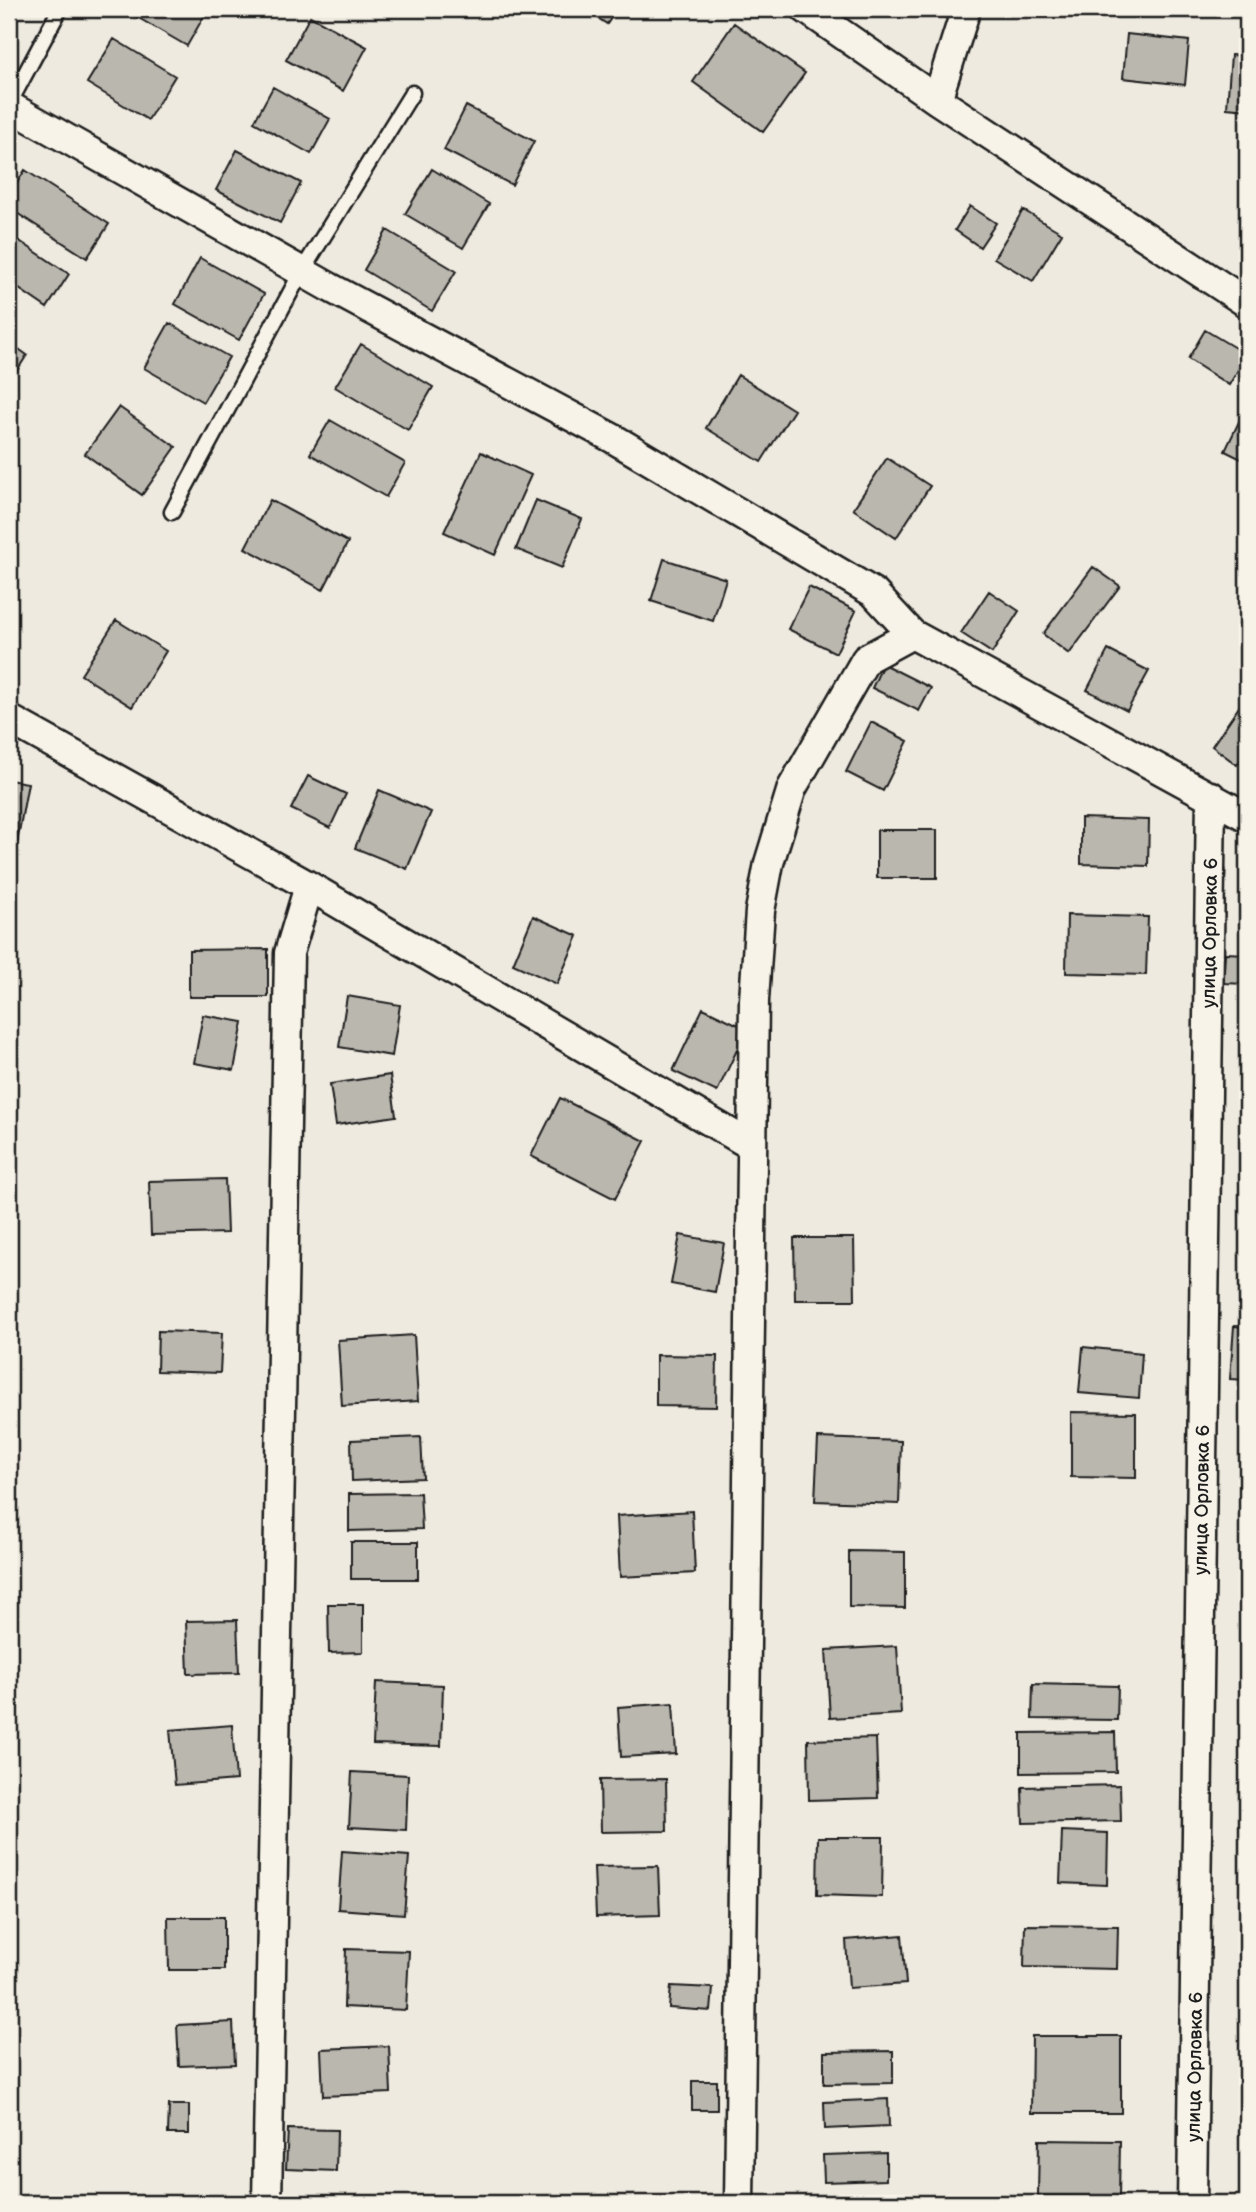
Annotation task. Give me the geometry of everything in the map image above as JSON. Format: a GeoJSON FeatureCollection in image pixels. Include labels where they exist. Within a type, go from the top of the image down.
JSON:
{"type":"FeatureCollection","features":[{"type":"Feature","properties":{"kind":"street"},"geometry":{"type":"LineString","coordinates":[[806,9],[937,100],[1247,303]]}},
{"type":"Feature","properties":{"kind":"street"},"geometry":{"type":"LineString","coordinates":[[937,100],[966,9]]}},
{"type":"Feature","properties":{"kind":"street"},"geometry":{"type":"LineString","coordinates":[[9,105],[302,271],[614,439],[874,593],[912,634],[1247,817]]}},
{"type":"Feature","properties":{"kind":"street"},"geometry":{"type":"LineString","coordinates":[[739,2203],[754,1000],[760,911],[769,863],[792,788],[866,659],[912,634]]}},
{"type":"Feature","properties":{"kind":"street"},"geometry":{"type":"LineString","coordinates":[[9,719],[309,886],[752,1146]]}},
{"type":"Feature","properties":{"kind":"street","name":"улица Орловка 6"},"geometry":{"type":"LineString","coordinates":[[1192,2203],[1211,796]]}},
{"type":"Feature","properties":{"kind":"street"},"geometry":{"type":"LineString","coordinates":[[267,2203],[289,953],[309,886]]}},
{"type":"Feature","properties":{"kind":"lane"},"geometry":{"type":"LineString","coordinates":[[9,105],[60,9]]}},
{"type":"Feature","properties":{"kind":"lane"},"geometry":{"type":"LineString","coordinates":[[172,512],[302,271],[412,93]]}},
{"type":"Feature","properties":{"kind":"building"},"geometry":{"type":"Polygon","coordinates":[[[123,9],[203,9],[207,11],[187,46],[123,9]]]}},
{"type":"Feature","properties":{"kind":"building"},"geometry":{"type":"Polygon","coordinates":[[[584,9],[617,9],[607,24],[584,9]]]}},
{"type":"Feature","properties":{"kind":"building"},"geometry":{"type":"Polygon","coordinates":[[[310,16],[367,47],[343,91],[286,60],[310,16]]]}},
{"type":"Feature","properties":{"kind":"building"},"geometry":{"type":"Polygon","coordinates":[[[734,23],[805,73],[763,132],[693,82],[734,23]]]}},
{"type":"Feature","properties":{"kind":"building"},"geometry":{"type":"Polygon","coordinates":[[[1127,34],[1189,41],[1185,85],[1123,78],[1127,34]]]}},
{"type":"Feature","properties":{"kind":"building"},"geometry":{"type":"Polygon","coordinates":[[[114,39],[175,76],[148,120],[87,83],[114,39]]]}},
{"type":"Feature","properties":{"kind":"building"},"geometry":{"type":"Polygon","coordinates":[[[1231,55],[1247,56],[1247,110],[1227,108],[1231,55]]]}},
{"type":"Feature","properties":{"kind":"building"},"geometry":{"type":"Polygon","coordinates":[[[273,87],[330,119],[311,154],[254,122],[273,87]]]}},
{"type":"Feature","properties":{"kind":"building"},"geometry":{"type":"Polygon","coordinates":[[[466,106],[534,141],[512,185],[444,150],[466,106]]]}},
{"type":"Feature","properties":{"kind":"building"},"geometry":{"type":"Polygon","coordinates":[[[237,150],[301,183],[280,223],[216,190],[237,150]]]}},
{"type":"Feature","properties":{"kind":"building"},"geometry":{"type":"Polygon","coordinates":[[[432,169],[489,204],[463,248],[405,214],[432,169]]]}},
{"type":"Feature","properties":{"kind":"building"},"geometry":{"type":"Polygon","coordinates":[[[25,170],[109,224],[87,258],[9,208],[9,196],[25,170]]]}},
{"type":"Feature","properties":{"kind":"building"},"geometry":{"type":"Polygon","coordinates":[[[970,206],[996,223],[980,247],[955,230],[970,206]]]}},
{"type":"Feature","properties":{"kind":"building"},"geometry":{"type":"Polygon","coordinates":[[[1023,210],[1062,233],[1033,281],[994,258],[1023,210]]]}},
{"type":"Feature","properties":{"kind":"building"},"geometry":{"type":"Polygon","coordinates":[[[387,230],[456,271],[432,311],[364,270],[387,230]]]}},
{"type":"Feature","properties":{"kind":"building"},"geometry":{"type":"Polygon","coordinates":[[[9,234],[69,274],[47,308],[9,282],[9,234]]]}},
{"type":"Feature","properties":{"kind":"building"},"geometry":{"type":"Polygon","coordinates":[[[200,258],[264,294],[239,340],[175,304],[200,258]]]}},
{"type":"Feature","properties":{"kind":"building"},"geometry":{"type":"Polygon","coordinates":[[[169,323],[229,357],[203,402],[144,368],[169,323]]]}},
{"type":"Feature","properties":{"kind":"building"},"geometry":{"type":"Polygon","coordinates":[[[1205,330],[1247,355],[1229,385],[1188,359],[1205,330]]]}},
{"type":"Feature","properties":{"kind":"building"},"geometry":{"type":"Polygon","coordinates":[[[9,342],[27,355],[9,383],[9,342]]]}},
{"type":"Feature","properties":{"kind":"building"},"geometry":{"type":"Polygon","coordinates":[[[361,344],[433,387],[408,430],[335,387],[361,344]]]}},
{"type":"Feature","properties":{"kind":"building"},"geometry":{"type":"Polygon","coordinates":[[[738,375],[794,410],[761,462],[706,428],[738,375]]]}},
{"type":"Feature","properties":{"kind":"building"},"geometry":{"type":"Polygon","coordinates":[[[119,407],[176,447],[142,495],[85,454],[119,407]]]}},
{"type":"Feature","properties":{"kind":"building"},"geometry":{"type":"Polygon","coordinates":[[[1245,409],[1247,410],[1247,462],[1225,451],[1245,409]]]}},
{"type":"Feature","properties":{"kind":"building"},"geometry":{"type":"Polygon","coordinates":[[[330,420],[405,463],[386,497],[310,454],[330,420]]]}},
{"type":"Feature","properties":{"kind":"building"},"geometry":{"type":"Polygon","coordinates":[[[481,452],[531,475],[495,555],[444,532],[481,452]]]}},
{"type":"Feature","properties":{"kind":"building"},"geometry":{"type":"Polygon","coordinates":[[[887,458],[930,486],[896,538],[853,509],[887,458]]]}},
{"type":"Feature","properties":{"kind":"building"},"geometry":{"type":"Polygon","coordinates":[[[270,500],[348,542],[323,590],[245,548],[270,500]]]}},
{"type":"Feature","properties":{"kind":"building"},"geometry":{"type":"Polygon","coordinates":[[[536,500],[582,519],[562,568],[516,549],[536,500]]]}},
{"type":"Feature","properties":{"kind":"building"},"geometry":{"type":"Polygon","coordinates":[[[664,559],[726,579],[713,621],[651,601],[664,559]]]}},
{"type":"Feature","properties":{"kind":"building"},"geometry":{"type":"Polygon","coordinates":[[[1093,567],[1120,586],[1069,654],[1043,634],[1093,567]]]}},
{"type":"Feature","properties":{"kind":"building"},"geometry":{"type":"Polygon","coordinates":[[[809,587],[856,611],[836,653],[788,629],[809,587]]]}},
{"type":"Feature","properties":{"kind":"building"},"geometry":{"type":"Polygon","coordinates":[[[989,591],[1019,611],[992,653],[961,633],[989,591]]]}},
{"type":"Feature","properties":{"kind":"building"},"geometry":{"type":"Polygon","coordinates":[[[116,620],[166,651],[132,707],[81,675],[116,620]]]}},
{"type":"Feature","properties":{"kind":"building"},"geometry":{"type":"Polygon","coordinates":[[[1108,650],[1149,671],[1127,711],[1087,690],[1108,650]]]}},
{"type":"Feature","properties":{"kind":"building"},"geometry":{"type":"Polygon","coordinates":[[[883,664],[931,688],[919,711],[872,688],[883,664]]]}},
{"type":"Feature","properties":{"kind":"building"},"geometry":{"type":"Polygon","coordinates":[[[1239,707],[1247,713],[1247,750],[1237,765],[1212,746],[1239,707]]]}},
{"type":"Feature","properties":{"kind":"building"},"geometry":{"type":"Polygon","coordinates":[[[871,722],[908,741],[883,791],[846,772],[871,722]]]}},
{"type":"Feature","properties":{"kind":"building"},"geometry":{"type":"Polygon","coordinates":[[[308,776],[346,794],[330,828],[291,809],[308,776]]]}},
{"type":"Feature","properties":{"kind":"building"},"geometry":{"type":"Polygon","coordinates":[[[9,780],[28,783],[17,843],[9,841],[9,780]]]}},
{"type":"Feature","properties":{"kind":"building"},"geometry":{"type":"Polygon","coordinates":[[[379,790],[431,812],[407,869],[355,848],[379,790]]]}},
{"type":"Feature","properties":{"kind":"building"},"geometry":{"type":"Polygon","coordinates":[[[1081,818],[1149,820],[1148,866],[1081,864],[1081,818]]]}},
{"type":"Feature","properties":{"kind":"building"},"geometry":{"type":"Polygon","coordinates":[[[877,830],[937,830],[937,878],[877,878],[877,830]]]}},
{"type":"Feature","properties":{"kind":"building"},"geometry":{"type":"Polygon","coordinates":[[[1067,915],[1148,917],[1146,975],[1066,973],[1067,915]]]}},
{"type":"Feature","properties":{"kind":"building"},"geometry":{"type":"Polygon","coordinates":[[[533,916],[578,936],[557,984],[513,964],[533,916]]]}},
{"type":"Feature","properties":{"kind":"building"},"geometry":{"type":"Polygon","coordinates":[[[268,949],[268,997],[189,997],[189,950],[268,949]]]}},
{"type":"Feature","properties":{"kind":"building"},"geometry":{"type":"Polygon","coordinates":[[[1225,953],[1247,954],[1247,984],[1223,983],[1225,953]]]}},
{"type":"Feature","properties":{"kind":"building"},"geometry":{"type":"Polygon","coordinates":[[[347,996],[400,1005],[392,1056],[339,1047],[347,996]]]}},
{"type":"Feature","properties":{"kind":"building"},"geometry":{"type":"Polygon","coordinates":[[[703,1008],[747,1029],[717,1092],[673,1071],[703,1008]]]}},
{"type":"Feature","properties":{"kind":"building"},"geometry":{"type":"Polygon","coordinates":[[[203,1015],[243,1022],[234,1070],[194,1063],[203,1015]]]}},
{"type":"Feature","properties":{"kind":"building"},"geometry":{"type":"Polygon","coordinates":[[[390,1075],[396,1116],[336,1125],[330,1084],[390,1075]]]}},
{"type":"Feature","properties":{"kind":"building"},"geometry":{"type":"Polygon","coordinates":[[[560,1098],[645,1141],[615,1199],[531,1156],[560,1098]]]}},
{"type":"Feature","properties":{"kind":"building"},"geometry":{"type":"Polygon","coordinates":[[[225,1179],[227,1233],[151,1235],[149,1181],[225,1179]]]}},
{"type":"Feature","properties":{"kind":"building"},"geometry":{"type":"Polygon","coordinates":[[[680,1235],[724,1243],[715,1292],[671,1284],[680,1235]]]}},
{"type":"Feature","properties":{"kind":"building"},"geometry":{"type":"Polygon","coordinates":[[[794,1238],[854,1238],[855,1300],[795,1300],[794,1238]]]}},
{"type":"Feature","properties":{"kind":"building"},"geometry":{"type":"Polygon","coordinates":[[[1234,1326],[1247,1327],[1247,1380],[1230,1379],[1234,1326]]]}},
{"type":"Feature","properties":{"kind":"building"},"geometry":{"type":"Polygon","coordinates":[[[158,1331],[222,1333],[220,1373],[157,1371],[158,1331]]]}},
{"type":"Feature","properties":{"kind":"building"},"geometry":{"type":"Polygon","coordinates":[[[414,1335],[418,1401],[342,1406],[338,1340],[414,1335]]]}},
{"type":"Feature","properties":{"kind":"building"},"geometry":{"type":"Polygon","coordinates":[[[1083,1347],[1142,1353],[1139,1398],[1079,1393],[1083,1347]]]}},
{"type":"Feature","properties":{"kind":"building"},"geometry":{"type":"Polygon","coordinates":[[[656,1355],[717,1356],[716,1407],[656,1406],[656,1355]]]}},
{"type":"Feature","properties":{"kind":"building"},"geometry":{"type":"Polygon","coordinates":[[[1071,1412],[1136,1413],[1136,1478],[1071,1477],[1071,1412]]]}},
{"type":"Feature","properties":{"kind":"building"},"geometry":{"type":"Polygon","coordinates":[[[421,1437],[423,1478],[352,1481],[351,1440],[421,1437]]]}},
{"type":"Feature","properties":{"kind":"building"},"geometry":{"type":"Polygon","coordinates":[[[818,1438],[901,1441],[899,1504],[815,1501],[818,1438]]]}},
{"type":"Feature","properties":{"kind":"building"},"geometry":{"type":"Polygon","coordinates":[[[420,1493],[422,1529],[349,1531],[349,1494],[420,1493]]]}},
{"type":"Feature","properties":{"kind":"building"},"geometry":{"type":"Polygon","coordinates":[[[692,1511],[695,1573],[620,1577],[617,1516],[692,1511]]]}},
{"type":"Feature","properties":{"kind":"building"},"geometry":{"type":"Polygon","coordinates":[[[351,1542],[418,1542],[418,1579],[351,1579],[351,1542]]]}},
{"type":"Feature","properties":{"kind":"building"},"geometry":{"type":"Polygon","coordinates":[[[849,1551],[905,1552],[905,1608],[849,1607],[849,1551]]]}},
{"type":"Feature","properties":{"kind":"building"},"geometry":{"type":"Polygon","coordinates":[[[328,1604],[363,1604],[363,1652],[329,1653],[328,1604]]]}},
{"type":"Feature","properties":{"kind":"building"},"geometry":{"type":"Polygon","coordinates":[[[237,1620],[239,1673],[188,1674],[186,1621],[237,1620]]]}},
{"type":"Feature","properties":{"kind":"building"},"geometry":{"type":"Polygon","coordinates":[[[897,1646],[901,1714],[830,1718],[826,1650],[897,1646]]]}},
{"type":"Feature","properties":{"kind":"building"},"geometry":{"type":"Polygon","coordinates":[[[376,1682],[443,1685],[441,1746],[373,1744],[376,1682]]]}},
{"type":"Feature","properties":{"kind":"building"},"geometry":{"type":"Polygon","coordinates":[[[1033,1684],[1118,1686],[1117,1720],[1032,1719],[1033,1684]]]}},
{"type":"Feature","properties":{"kind":"building"},"geometry":{"type":"Polygon","coordinates":[[[673,1703],[676,1754],[621,1757],[618,1707],[673,1703]]]}},
{"type":"Feature","properties":{"kind":"building"},"geometry":{"type":"Polygon","coordinates":[[[232,1725],[236,1780],[175,1785],[170,1730],[232,1725]]]}},
{"type":"Feature","properties":{"kind":"building"},"geometry":{"type":"Polygon","coordinates":[[[1115,1732],[1116,1772],[1021,1773],[1021,1733],[1115,1732]]]}},
{"type":"Feature","properties":{"kind":"building"},"geometry":{"type":"Polygon","coordinates":[[[876,1738],[878,1798],[809,1800],[808,1740],[876,1738]]]}},
{"type":"Feature","properties":{"kind":"building"},"geometry":{"type":"Polygon","coordinates":[[[352,1772],[408,1775],[406,1830],[349,1827],[352,1772]]]}},
{"type":"Feature","properties":{"kind":"building"},"geometry":{"type":"Polygon","coordinates":[[[666,1779],[667,1831],[601,1832],[600,1780],[666,1779]]]}},
{"type":"Feature","properties":{"kind":"building"},"geometry":{"type":"Polygon","coordinates":[[[1120,1785],[1121,1821],[1023,1823],[1022,1787],[1120,1785]]]}},
{"type":"Feature","properties":{"kind":"building"},"geometry":{"type":"Polygon","coordinates":[[[1062,1831],[1108,1833],[1107,1885],[1060,1883],[1062,1831]]]}},
{"type":"Feature","properties":{"kind":"building"},"geometry":{"type":"Polygon","coordinates":[[[818,1837],[883,1837],[882,1897],[817,1895],[818,1837]]]}},
{"type":"Feature","properties":{"kind":"building"},"geometry":{"type":"Polygon","coordinates":[[[342,1851],[409,1856],[404,1914],[338,1909],[342,1851]]]}},
{"type":"Feature","properties":{"kind":"building"},"geometry":{"type":"Polygon","coordinates":[[[658,1866],[660,1915],[596,1917],[594,1867],[658,1866]]]}},
{"type":"Feature","properties":{"kind":"building"},"geometry":{"type":"Polygon","coordinates":[[[168,1917],[224,1917],[224,1970],[169,1970],[168,1917]]]}},
{"type":"Feature","properties":{"kind":"building"},"geometry":{"type":"Polygon","coordinates":[[[1025,1925],[1118,1926],[1117,1969],[1024,1967],[1025,1925]]]}},
{"type":"Feature","properties":{"kind":"building"},"geometry":{"type":"Polygon","coordinates":[[[902,1935],[906,1984],[849,1988],[846,1940],[902,1935]]]}},
{"type":"Feature","properties":{"kind":"building"},"geometry":{"type":"Polygon","coordinates":[[[346,1949],[409,1951],[406,2010],[344,2007],[346,1949]]]}},
{"type":"Feature","properties":{"kind":"building"},"geometry":{"type":"Polygon","coordinates":[[[671,1986],[713,1988],[711,2011],[669,2008],[671,1986]]]}},
{"type":"Feature","properties":{"kind":"building"},"geometry":{"type":"Polygon","coordinates":[[[233,2022],[235,2064],[179,2066],[177,2025],[233,2022]]]}},
{"type":"Feature","properties":{"kind":"building"},"geometry":{"type":"Polygon","coordinates":[[[1032,2036],[1121,2036],[1121,2113],[1031,2113],[1032,2036]]]}},
{"type":"Feature","properties":{"kind":"building"},"geometry":{"type":"Polygon","coordinates":[[[389,2046],[391,2093],[323,2096],[321,2049],[389,2046]]]}},
{"type":"Feature","properties":{"kind":"building"},"geometry":{"type":"Polygon","coordinates":[[[893,2051],[893,2083],[824,2084],[824,2052],[893,2051]]]}},
{"type":"Feature","properties":{"kind":"building"},"geometry":{"type":"Polygon","coordinates":[[[692,2081],[717,2081],[717,2110],[692,2110],[692,2081]]]}},
{"type":"Feature","properties":{"kind":"building"},"geometry":{"type":"Polygon","coordinates":[[[888,2099],[889,2126],[825,2129],[824,2102],[888,2099]]]}},
{"type":"Feature","properties":{"kind":"building"},"geometry":{"type":"Polygon","coordinates":[[[169,2105],[189,2105],[189,2134],[168,2134],[169,2105]]]}},
{"type":"Feature","properties":{"kind":"building"},"geometry":{"type":"Polygon","coordinates":[[[288,2129],[337,2130],[336,2171],[286,2169],[288,2129]]]}},
{"type":"Feature","properties":{"kind":"building"},"geometry":{"type":"Polygon","coordinates":[[[1039,2140],[1120,2141],[1119,2197],[1038,2196],[1039,2140]]]}},
{"type":"Feature","properties":{"kind":"building"},"geometry":{"type":"Polygon","coordinates":[[[886,2153],[886,2180],[824,2182],[823,2155],[886,2153]]]}},
{"type":"Feature","properties":{"kind":"building"},"geometry":{"type":"Polygon","coordinates":[[[900,2195],[901,2203],[836,2203],[836,2200],[900,2195]]]}}]}
